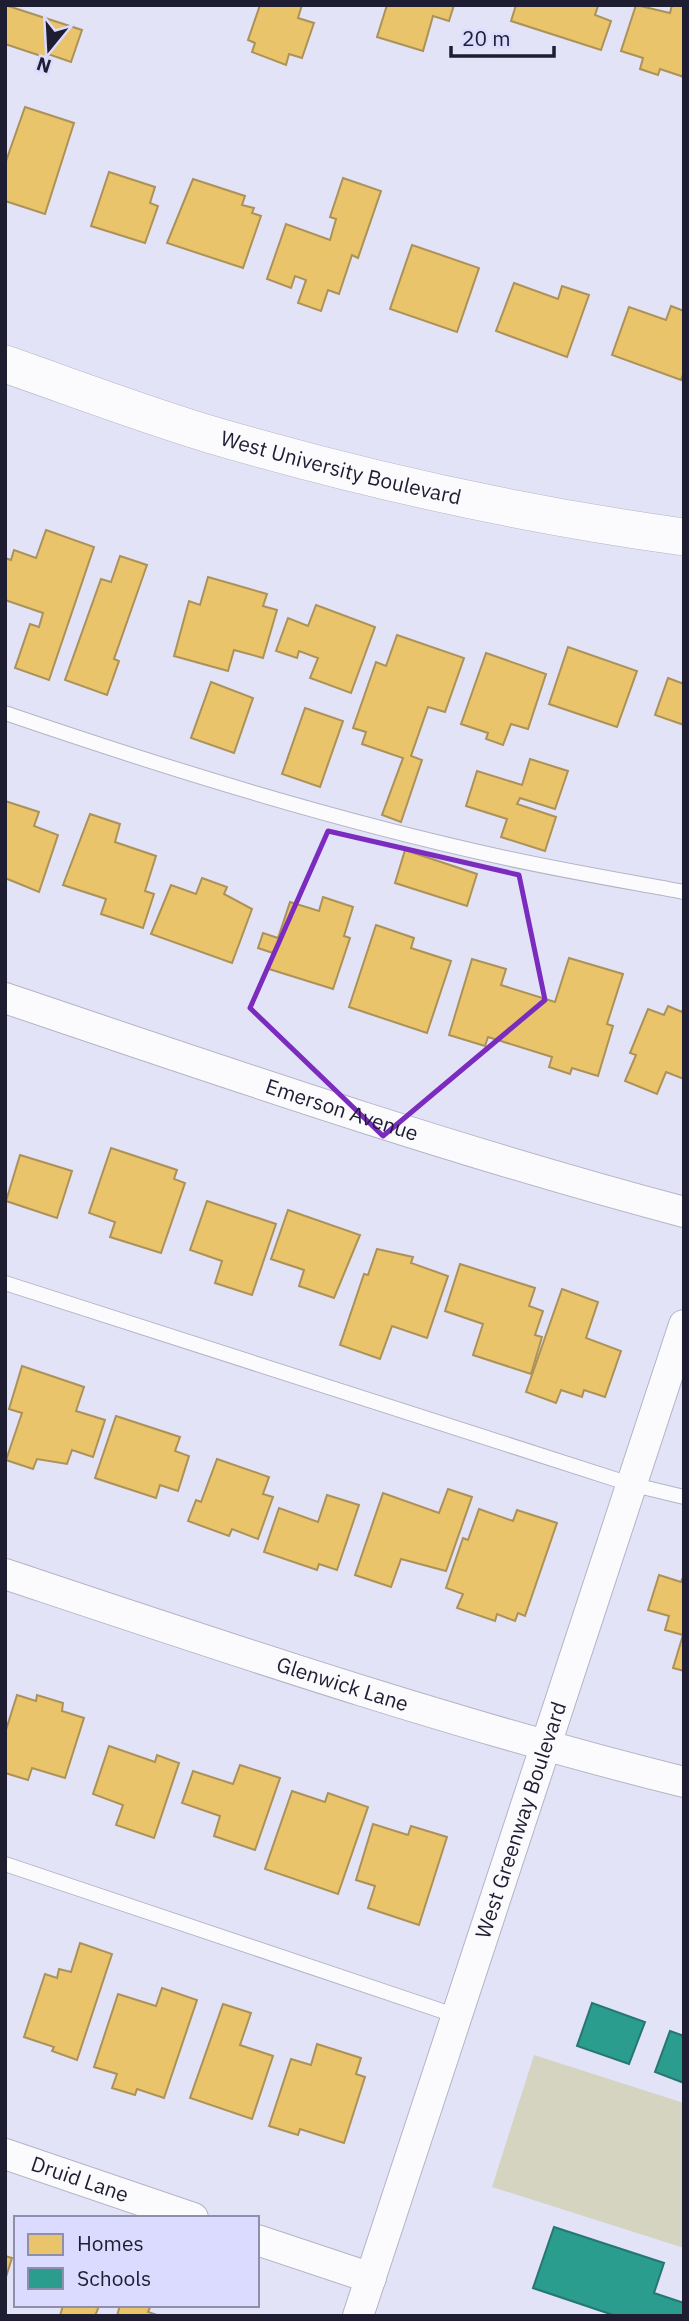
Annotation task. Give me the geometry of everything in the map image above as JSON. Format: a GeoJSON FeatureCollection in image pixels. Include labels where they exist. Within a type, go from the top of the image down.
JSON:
{"type":"FeatureCollection","features":[{"type":"Feature","properties":{"kind":"street","name":"West University Boulevard"},"geometry":{"type":"LineString","coordinates":[[5,364],[209,434],[348,472],[490,505],[590,524],[684,537]]}},
{"type":"Feature","properties":{"kind":"street","name":"Emerson Avenue"},"geometry":{"type":"LineString","coordinates":[[5,998],[387,1127],[552,1177],[684,1212]]}},
{"type":"Feature","properties":{"kind":"street","name":"West Greenway Boulevard"},"geometry":{"type":"LineString","coordinates":[[358,2316],[684,1325]]}},
{"type":"Feature","properties":{"kind":"street","name":"Glenwick Lane"},"geometry":{"type":"LineString","coordinates":[[5,1574],[275,1664],[546,1748],[684,1782]]}},
{"type":"Feature","properties":{"kind":"street","name":"Druid Lane"},"geometry":{"type":"LineString","coordinates":[[5,2154],[187,2216]]}},
{"type":"Feature","properties":{"kind":"street"},"geometry":{"type":"LineString","coordinates":[[259,2241],[370,2278]]}},
{"type":"Feature","properties":{"kind":"lane"},"geometry":{"type":"LineString","coordinates":[[5,713],[123,753],[357,821],[506,858],[684,892]]}},
{"type":"Feature","properties":{"kind":"lane"},"geometry":{"type":"LineString","coordinates":[[5,1283],[630,1484],[684,1497]]}},
{"type":"Feature","properties":{"kind":"lane"},"geometry":{"type":"LineString","coordinates":[[5,1864],[457,2016]]}},
{"type":"Feature","properties":{"kind":"highlighted area"},"geometry":{"type":"Polygon","coordinates":[[[328,831],[519,875],[545,1000],[383,1136],[250,1008],[328,831]]]}},
{"type":"Feature","properties":{"kind":"green space"},"geometry":{"type":"Polygon","coordinates":[[[534,2055],[684,2103],[684,2248],[492,2187],[534,2055]]]}},
{"type":"Feature","properties":{"kind":"building: Homes"},"geometry":{"type":"Polygon","coordinates":[[[5,5],[82,30],[71,62],[48,54],[47,58],[5,44],[5,5]]]}},
{"type":"Feature","properties":{"kind":"building: Homes"},"geometry":{"type":"Polygon","coordinates":[[[260,5],[302,5],[298,18],[314,23],[302,58],[289,54],[286,65],[252,52],[255,43],[248,40],[260,5]]]}},
{"type":"Feature","properties":{"kind":"building: Homes"},"geometry":{"type":"Polygon","coordinates":[[[387,5],[454,5],[449,21],[433,16],[423,51],[377,37],[387,5]]]}},
{"type":"Feature","properties":{"kind":"building: Homes"},"geometry":{"type":"Polygon","coordinates":[[[516,5],[598,6],[595,15],[611,21],[601,50],[511,21],[516,5]]]}},
{"type":"Feature","properties":{"kind":"building: Homes"},"geometry":{"type":"Polygon","coordinates":[[[636,5],[670,13],[672,5],[684,5],[684,77],[660,69],[658,75],[640,69],[643,58],[621,51],[636,5]]]}},
{"type":"Feature","properties":{"kind":"building: Homes"},"geometry":{"type":"Polygon","coordinates":[[[25,107],[74,123],[45,214],[5,201],[5,164],[25,107]]]}},
{"type":"Feature","properties":{"kind":"building: Homes"},"geometry":{"type":"Polygon","coordinates":[[[109,172],[155,187],[150,203],[158,206],[145,243],[91,226],[109,172]]]}},
{"type":"Feature","properties":{"kind":"building: Homes"},"geometry":{"type":"Polygon","coordinates":[[[343,178],[381,191],[358,258],[352,255],[339,294],[328,290],[321,311],[298,303],[306,280],[295,276],[291,288],[267,279],[286,224],[330,240],[336,219],[330,217],[343,178]]]}},
{"type":"Feature","properties":{"kind":"building: Homes"},"geometry":{"type":"Polygon","coordinates":[[[193,179],[245,196],[242,205],[254,208],[252,213],[261,216],[243,268],[167,243],[193,179]]]}},
{"type":"Feature","properties":{"kind":"building: Homes"},"geometry":{"type":"Polygon","coordinates":[[[412,245],[479,268],[457,332],[390,309],[412,245]]]}},
{"type":"Feature","properties":{"kind":"building: Homes"},"geometry":{"type":"Polygon","coordinates":[[[514,283],[558,299],[562,286],[589,295],[567,357],[496,331],[514,283]]]}},
{"type":"Feature","properties":{"kind":"building: Homes"},"geometry":{"type":"Polygon","coordinates":[[[671,306],[684,311],[684,372],[681,380],[612,355],[629,307],[666,320],[671,306]]]}},
{"type":"Feature","properties":{"kind":"building: Homes"},"geometry":{"type":"Polygon","coordinates":[[[46,530],[94,547],[49,680],[15,668],[30,624],[39,627],[43,613],[5,600],[5,558],[11,560],[14,550],[36,558],[46,530]]]}},
{"type":"Feature","properties":{"kind":"building: Homes"},"geometry":{"type":"Polygon","coordinates":[[[120,556],[147,565],[114,659],[119,661],[107,695],[65,680],[101,579],[111,582],[120,556]]]}},
{"type":"Feature","properties":{"kind":"building: Homes"},"geometry":{"type":"Polygon","coordinates":[[[208,577],[267,594],[263,606],[277,610],[263,658],[234,650],[228,671],[174,656],[189,601],[200,605],[208,577]]]}},
{"type":"Feature","properties":{"kind":"building: Homes"},"geometry":{"type":"Polygon","coordinates":[[[316,605],[375,627],[351,693],[310,678],[318,658],[299,651],[297,658],[276,651],[288,618],[308,626],[316,605]]]}},
{"type":"Feature","properties":{"kind":"building: Homes"},"geometry":{"type":"Polygon","coordinates":[[[397,635],[464,658],[445,712],[428,707],[411,756],[422,760],[401,822],[382,815],[403,758],[362,744],[366,732],[353,728],[376,662],[386,666],[397,635]]]}},
{"type":"Feature","properties":{"kind":"building: Homes"},"geometry":{"type":"Polygon","coordinates":[[[568,647],[637,671],[617,727],[549,704],[568,647]]]}},
{"type":"Feature","properties":{"kind":"building: Homes"},"geometry":{"type":"Polygon","coordinates":[[[486,653],[546,674],[528,729],[511,724],[503,745],[486,739],[488,733],[461,724],[486,653]]]}},
{"type":"Feature","properties":{"kind":"building: Homes"},"geometry":{"type":"Polygon","coordinates":[[[668,678],[684,684],[684,725],[655,715],[668,678]]]}},
{"type":"Feature","properties":{"kind":"building: Homes"},"geometry":{"type":"Polygon","coordinates":[[[211,682],[253,698],[234,753],[191,738],[211,682]]]}},
{"type":"Feature","properties":{"kind":"building: Homes"},"geometry":{"type":"Polygon","coordinates":[[[305,708],[343,721],[320,787],[282,774],[305,708]]]}},
{"type":"Feature","properties":{"kind":"building: Homes"},"geometry":{"type":"Polygon","coordinates":[[[530,759],[568,771],[555,809],[520,798],[517,804],[556,817],[545,851],[501,837],[507,819],[466,806],[477,771],[522,785],[530,759]]]}},
{"type":"Feature","properties":{"kind":"building: Homes"},"geometry":{"type":"Polygon","coordinates":[[[5,801],[39,812],[34,826],[58,835],[39,892],[5,878],[5,801]]]}},
{"type":"Feature","properties":{"kind":"building: Homes"},"geometry":{"type":"Polygon","coordinates":[[[90,814],[120,824],[115,842],[156,856],[145,891],[154,894],[143,928],[101,914],[106,899],[63,885],[90,814]]]}},
{"type":"Feature","properties":{"kind":"building: Homes"},"geometry":{"type":"Polygon","coordinates":[[[405,850],[477,874],[467,906],[395,883],[405,850]]]}},
{"type":"Feature","properties":{"kind":"building: Homes"},"geometry":{"type":"Polygon","coordinates":[[[202,878],[227,887],[224,894],[252,909],[232,963],[151,934],[171,885],[196,894],[202,878]]]}},
{"type":"Feature","properties":{"kind":"building: Homes"},"geometry":{"type":"Polygon","coordinates":[[[323,897],[353,907],[344,936],[350,938],[333,989],[269,969],[273,953],[258,948],[263,933],[278,938],[290,902],[319,911],[323,897]]]}},
{"type":"Feature","properties":{"kind":"building: Homes"},"geometry":{"type":"Polygon","coordinates":[[[376,925],[414,938],[411,948],[451,961],[427,1033],[349,1007],[376,925]]]}},
{"type":"Feature","properties":{"kind":"building: Homes"},"geometry":{"type":"Polygon","coordinates":[[[569,958],[623,974],[607,1024],[613,1026],[598,1076],[572,1068],[570,1074],[549,1067],[552,1057],[488,1037],[485,1046],[449,1035],[472,959],[506,969],[501,985],[555,1002],[569,958]]]}},
{"type":"Feature","properties":{"kind":"building: Homes"},"geometry":{"type":"Polygon","coordinates":[[[668,1006],[682,1012],[684,1008],[684,1079],[666,1072],[657,1094],[625,1081],[636,1055],[630,1053],[648,1009],[664,1015],[668,1006]]]}},
{"type":"Feature","properties":{"kind":"building: Homes"},"geometry":{"type":"Polygon","coordinates":[[[111,1148],[177,1170],[174,1179],[185,1183],[161,1253],[110,1237],[115,1222],[89,1213],[111,1148]]]}},
{"type":"Feature","properties":{"kind":"building: Homes"},"geometry":{"type":"Polygon","coordinates":[[[20,1155],[72,1171],[57,1218],[6,1201],[20,1155]]]}},
{"type":"Feature","properties":{"kind":"building: Homes"},"geometry":{"type":"Polygon","coordinates":[[[207,1201],[276,1224],[252,1295],[215,1283],[222,1261],[190,1250],[207,1201]]]}},
{"type":"Feature","properties":{"kind":"building: Homes"},"geometry":{"type":"Polygon","coordinates":[[[288,1210],[360,1235],[334,1298],[299,1286],[304,1270],[271,1259],[288,1210]]]}},
{"type":"Feature","properties":{"kind":"building: Homes"},"geometry":{"type":"Polygon","coordinates":[[[377,1249],[413,1257],[411,1263],[448,1276],[427,1338],[392,1326],[380,1359],[340,1345],[364,1274],[368,1275],[377,1249]]]}},
{"type":"Feature","properties":{"kind":"building: Homes"},"geometry":{"type":"Polygon","coordinates":[[[460,1264],[535,1288],[529,1306],[543,1311],[535,1335],[542,1337],[531,1374],[473,1355],[483,1324],[445,1311],[460,1264]]]}},
{"type":"Feature","properties":{"kind":"building: Homes"},"geometry":{"type":"Polygon","coordinates":[[[562,1289],[598,1302],[586,1338],[621,1351],[605,1397],[584,1390],[582,1397],[561,1390],[556,1403],[526,1392],[562,1289]]]}},
{"type":"Feature","properties":{"kind":"building: Homes"},"geometry":{"type":"Polygon","coordinates":[[[22,1366],[84,1387],[76,1411],[105,1420],[93,1457],[72,1450],[67,1464],[37,1459],[33,1469],[6,1460],[22,1413],[9,1409],[22,1366]]]}},
{"type":"Feature","properties":{"kind":"building: Homes"},"geometry":{"type":"Polygon","coordinates":[[[116,1416],[180,1437],[175,1451],[189,1456],[178,1491],[160,1485],[156,1498],[95,1478],[116,1416]]]}},
{"type":"Feature","properties":{"kind":"building: Homes"},"geometry":{"type":"Polygon","coordinates":[[[217,1459],[269,1477],[263,1494],[273,1497],[258,1539],[232,1529],[229,1536],[188,1521],[196,1500],[201,1502],[217,1459]]]}},
{"type":"Feature","properties":{"kind":"building: Homes"},"geometry":{"type":"Polygon","coordinates":[[[448,1489],[472,1497],[446,1571],[401,1559],[391,1587],[355,1575],[383,1493],[439,1513],[448,1489]]]}},
{"type":"Feature","properties":{"kind":"building: Homes"},"geometry":{"type":"Polygon","coordinates":[[[327,1495],[359,1505],[337,1570],[319,1564],[317,1570],[264,1552],[279,1508],[318,1522],[327,1495]]]}},
{"type":"Feature","properties":{"kind":"building: Homes"},"geometry":{"type":"Polygon","coordinates":[[[479,1509],[513,1521],[517,1510],[557,1523],[525,1616],[518,1613],[515,1621],[497,1614],[495,1621],[457,1608],[463,1594],[446,1588],[463,1538],[468,1540],[479,1509]]]}},
{"type":"Feature","properties":{"kind":"building: Homes"},"geometry":{"type":"Polygon","coordinates":[[[659,1575],[681,1582],[684,1575],[684,1671],[673,1668],[683,1635],[665,1630],[669,1616],[648,1610],[659,1575]]]}},
{"type":"Feature","properties":{"kind":"building: Homes"},"geometry":{"type":"Polygon","coordinates":[[[17,1695],[36,1701],[37,1695],[63,1703],[62,1711],[84,1718],[65,1778],[32,1768],[28,1780],[5,1773],[5,1733],[17,1695]]]}},
{"type":"Feature","properties":{"kind":"building: Homes"},"geometry":{"type":"Polygon","coordinates":[[[109,1746],[155,1762],[157,1755],[179,1763],[154,1838],[116,1825],[123,1805],[93,1794],[109,1746]]]}},
{"type":"Feature","properties":{"kind":"building: Homes"},"geometry":{"type":"Polygon","coordinates":[[[240,1765],[280,1778],[255,1850],[214,1836],[220,1816],[182,1803],[193,1771],[233,1784],[240,1765]]]}},
{"type":"Feature","properties":{"kind":"building: Homes"},"geometry":{"type":"Polygon","coordinates":[[[292,1791],[325,1802],[328,1793],[368,1807],[338,1894],[265,1869],[292,1791]]]}},
{"type":"Feature","properties":{"kind":"building: Homes"},"geometry":{"type":"Polygon","coordinates":[[[373,1824],[408,1835],[411,1826],[447,1837],[419,1925],[368,1908],[375,1886],[356,1880],[373,1824]]]}},
{"type":"Feature","properties":{"kind":"building: Homes"},"geometry":{"type":"Polygon","coordinates":[[[80,1943],[112,1954],[77,2060],[52,2051],[54,2047],[24,2037],[45,1974],[57,1978],[59,1969],[71,1972],[80,1943]]]}},
{"type":"Feature","properties":{"kind":"building: Homes"},"geometry":{"type":"Polygon","coordinates":[[[162,1988],[197,2000],[164,2098],[137,2089],[135,2095],[112,2088],[117,2074],[94,2067],[118,1994],[156,2006],[162,1988]]]}},
{"type":"Feature","properties":{"kind":"building: Homes"},"geometry":{"type":"Polygon","coordinates":[[[223,2004],[251,2013],[240,2045],[273,2056],[252,2119],[190,2098],[223,2004]]]}},
{"type":"Feature","properties":{"kind":"building: Homes"},"geometry":{"type":"Polygon","coordinates":[[[317,2044],[361,2058],[356,2074],[365,2077],[344,2143],[300,2129],[298,2135],[269,2126],[291,2059],[311,2065],[317,2044]]]}},
{"type":"Feature","properties":{"kind":"building: Homes"},"geometry":{"type":"Polygon","coordinates":[[[5,2256],[12,2258],[5,2280],[5,2256]]]}},
{"type":"Feature","properties":{"kind":"building: Homes"},"geometry":{"type":"Polygon","coordinates":[[[62,2307],[99,2307],[95,2316],[60,2316],[62,2307]]]}},
{"type":"Feature","properties":{"kind":"building: Homes"},"geometry":{"type":"Polygon","coordinates":[[[119,2307],[150,2307],[148,2312],[160,2316],[117,2316],[119,2307]]]}},
{"type":"Feature","properties":{"kind":"building: Schools"},"geometry":{"type":"Polygon","coordinates":[[[592,2003],[645,2022],[629,2064],[577,2046],[592,2003]]]}},
{"type":"Feature","properties":{"kind":"building: Schools"},"geometry":{"type":"Polygon","coordinates":[[[670,2031],[684,2036],[684,2083],[655,2072],[670,2031]]]}},
{"type":"Feature","properties":{"kind":"building: Schools"},"geometry":{"type":"Polygon","coordinates":[[[554,2227],[664,2263],[654,2293],[684,2303],[684,2316],[616,2316],[533,2288],[554,2227]]]}}]}
